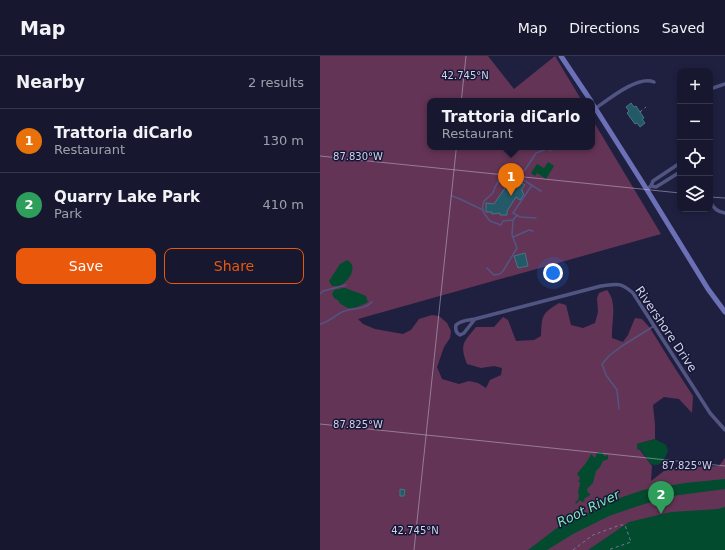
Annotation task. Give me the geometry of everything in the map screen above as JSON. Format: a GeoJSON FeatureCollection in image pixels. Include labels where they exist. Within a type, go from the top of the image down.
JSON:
{"type":"FeatureCollection","features":[{"type":"Feature","properties":{"kind":"street"},"geometry":{"type":"LineString","coordinates":[[561,56],[589,98]]}},
{"type":"Feature","properties":{"kind":"street"},"geometry":{"type":"LineString","coordinates":[[654,82],[646,80],[632,84],[596,108],[649,187],[708,289],[725,312]]}},
{"type":"Feature","properties":{"kind":"street"},"geometry":{"type":"LineString","coordinates":[[713,88],[725,84]]}},
{"type":"Feature","properties":{"kind":"street"},"geometry":{"type":"LineString","coordinates":[[649,187],[653,181],[677,165]]}},
{"type":"Feature","properties":{"kind":"street"},"geometry":{"type":"LineString","coordinates":[[649,187],[656,187],[677,174]]}},
{"type":"Feature","properties":{"kind":"street"},"geometry":{"type":"LineString","coordinates":[[713,206],[718,211],[725,213]]}},
{"type":"Feature","properties":{"kind":"street","name":"Rivershore Drive"},"geometry":{"type":"LineString","coordinates":[[475,320],[464,333],[460,335],[455,330],[456,325],[465,320],[475,320],[601,286],[617,284],[625,286],[633,293],[710,413],[725,430]]}},
{"type":"Feature","properties":{"kind":"lane"},"geometry":{"type":"LineString","coordinates":[[519,174],[525,170],[536,153],[544,150]]}},
{"type":"Feature","properties":{"kind":"lane"},"geometry":{"type":"LineString","coordinates":[[514,164],[519,168],[520,178],[541,191]]}},
{"type":"Feature","properties":{"kind":"lane"},"geometry":{"type":"LineString","coordinates":[[517,216],[513,220],[503,221],[501,225],[490,222],[483,210],[483,204],[492,194],[495,187],[504,175],[515,171],[519,174]]}},
{"type":"Feature","properties":{"kind":"lane"},"geometry":{"type":"LineString","coordinates":[[532,185],[513,213],[517,216],[526,218],[536,218]]}},
{"type":"Feature","properties":{"kind":"lane"},"geometry":{"type":"LineString","coordinates":[[452,196],[483,210]]}},
{"type":"Feature","properties":{"kind":"lane"},"geometry":{"type":"LineString","coordinates":[[487,268],[494,275],[503,272],[517,248],[512,231],[513,220]]}},
{"type":"Feature","properties":{"kind":"lane"},"geometry":{"type":"LineString","coordinates":[[513,237],[529,230],[533,231]]}},
{"type":"Feature","properties":{"kind":"lane"},"geometry":{"type":"LineString","coordinates":[[320,294],[323,291],[346,285]]}},
{"type":"Feature","properties":{"kind":"lane"},"geometry":{"type":"LineString","coordinates":[[320,324],[342,312],[366,307],[372,302]]}},
{"type":"Feature","properties":{"kind":"lane"},"geometry":{"type":"LineString","coordinates":[[618,409],[617,390],[606,375],[602,364],[610,355],[622,346],[654,326]]}},
{"type":"Feature","properties":{"kind":"path"},"geometry":{"type":"LineString","coordinates":[[640,112],[646,107]]}},
{"type":"Feature","properties":{"kind":"path"},"geometry":{"type":"LineString","coordinates":[[573,550],[593,535],[620,525],[625,525],[631,542],[608,550]]}},
{"type":"Feature","properties":{"kind":"shaded area"},"geometry":{"type":"Polygon","coordinates":[[[320,56],[488,56],[514,89],[555,56],[580,98],[427,98],[427,150],[595,150],[595,124],[661,234],[358,319],[363,324],[375,329],[403,334],[411,330],[419,319],[432,315],[439,316],[447,323],[451,331],[450,338],[444,347],[437,367],[442,379],[459,384],[469,381],[478,383],[486,388],[490,380],[501,375],[502,368],[494,366],[481,368],[467,364],[463,347],[468,336],[476,327],[494,327],[503,317],[508,320],[516,341],[534,340],[541,336],[542,320],[546,313],[559,303],[566,305],[571,325],[583,328],[595,323],[598,312],[597,298],[599,293],[607,290],[613,307],[612,338],[623,342],[628,335],[635,318],[642,319],[650,328],[693,396],[692,413],[679,399],[664,397],[653,405],[655,439],[637,444],[637,449],[640,450],[652,466],[651,481],[664,471],[678,468],[719,466],[725,458],[725,550],[320,550],[320,56]]]}},
{"type":"Feature","properties":{"kind":"shaded area"},"geometry":{"type":"Polygon","coordinates":[[[548,162],[554,166],[546,179],[537,173],[535,176],[531,173],[537,164],[544,168],[548,162]]]}},
{"type":"Feature","properties":{"kind":"shaded area"},"geometry":{"type":"Polygon","coordinates":[[[347,260],[352,266],[349,278],[339,286],[332,286],[329,281],[340,264],[347,260]]]}},
{"type":"Feature","properties":{"kind":"shaded area"},"geometry":{"type":"Polygon","coordinates":[[[343,288],[366,296],[368,302],[355,307],[346,307],[339,303],[339,301],[334,298],[332,294],[334,290],[343,288]]]}},
{"type":"Feature","properties":{"kind":"shaded area"},"geometry":{"type":"Polygon","coordinates":[[[655,439],[666,445],[668,450],[662,462],[653,465],[641,450],[637,449],[637,444],[655,439]]]}},
{"type":"Feature","properties":{"kind":"shaded area"},"geometry":{"type":"Polygon","coordinates":[[[597,452],[602,452],[604,456],[608,455],[608,459],[603,461],[596,471],[593,483],[587,489],[590,495],[584,499],[585,501],[582,502],[580,500],[576,504],[575,502],[578,500],[579,496],[578,492],[580,482],[578,482],[580,478],[577,474],[587,462],[591,454],[595,458],[597,452]]]}},
{"type":"Feature","properties":{"kind":"shaded area"},"geometry":{"type":"Polygon","coordinates":[[[725,479],[725,489],[672,496],[638,506],[609,516],[573,534],[547,550],[528,550],[570,518],[582,516],[611,501],[643,490],[685,483],[725,479]]]}},
{"type":"Feature","properties":{"kind":"shaded area"},"geometry":{"type":"Polygon","coordinates":[[[725,507],[725,550],[588,550],[629,522],[671,512],[718,509],[725,507]]]}},
{"type":"Feature","properties":{"kind":"building"},"geometry":{"type":"Polygon","coordinates":[[[631,103],[634,107],[636,106],[644,118],[642,119],[645,123],[640,127],[637,123],[635,124],[627,113],[629,111],[626,107],[631,103]]]}},
{"type":"Feature","properties":{"kind":"building"},"geometry":{"type":"Polygon","coordinates":[[[514,175],[520,179],[518,181],[525,185],[521,190],[524,194],[520,200],[516,197],[507,211],[507,215],[486,212],[486,203],[494,204],[514,175]]]}},
{"type":"Feature","properties":{"kind":"building"},"geometry":{"type":"Polygon","coordinates":[[[525,253],[528,266],[518,268],[514,256],[525,253]]]}},
{"type":"Feature","properties":{"kind":"building"},"geometry":{"type":"Polygon","coordinates":[[[400,489],[405,490],[404,496],[400,496],[400,489]]]}},
{"type":"Feature","properties":{"kind":"place","name":"Trattoria diCarlo"},"geometry":{"type":"Point","coordinates":[511,196]}},
{"type":"Feature","properties":{"kind":"place","name":"Quarry Lake Park"},"geometry":{"type":"Point","coordinates":[661,514]}},
{"type":"Feature","properties":{"kind":"water label","name":"Root River"},"geometry":{"type":"Point","coordinates":[588,508]}}]}
